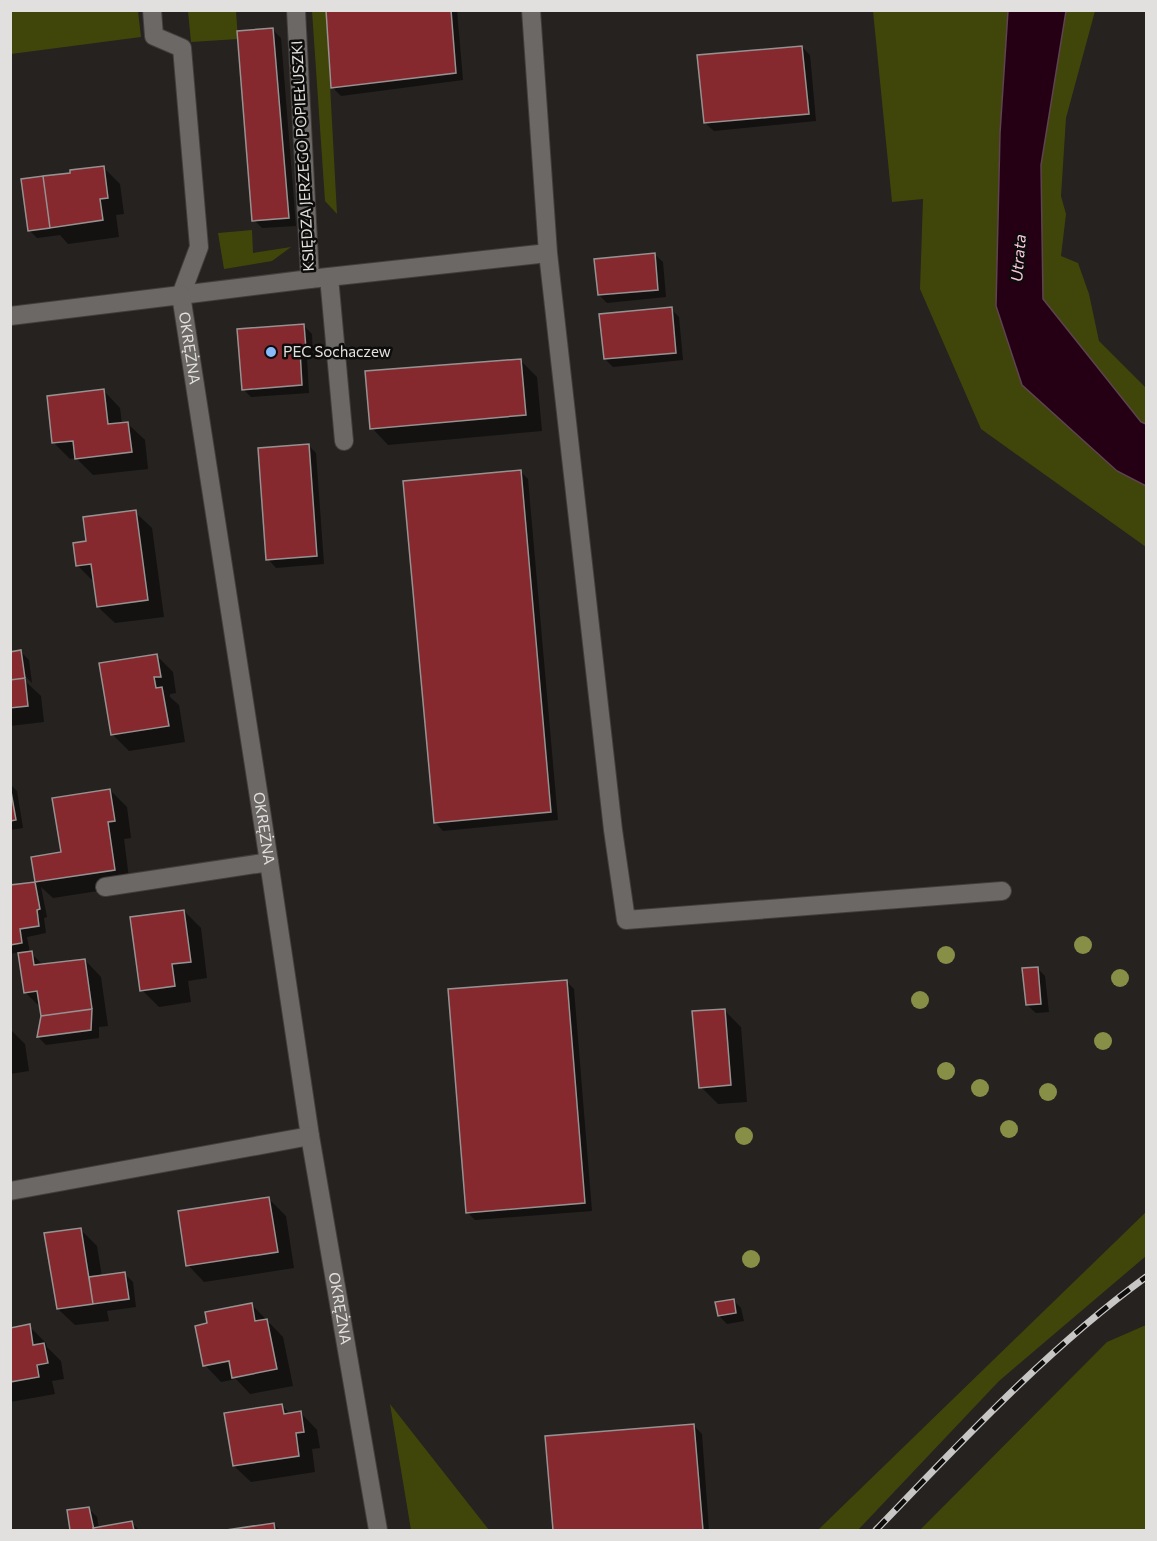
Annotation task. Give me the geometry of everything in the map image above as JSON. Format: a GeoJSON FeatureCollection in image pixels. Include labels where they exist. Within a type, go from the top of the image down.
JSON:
{"type":"FeatureCollection","features":[{"type":"Feature","properties":{"kind":"street"},"geometry":{"type":"LineString","coordinates":[[152,10],[154,36],[182,48],[199,247],[181,295]]}},
{"type":"Feature","properties":{"kind":"street","name":"KSIĘDZA JERZEGO POPIEŁUSZKI"},"geometry":{"type":"LineString","coordinates":[[181,295],[310,279],[296,10]]}},
{"type":"Feature","properties":{"kind":"street"},"geometry":{"type":"LineString","coordinates":[[531,10],[548,253],[613,830],[626,920],[1002,891]]}},
{"type":"Feature","properties":{"kind":"street"},"geometry":{"type":"LineString","coordinates":[[310,279],[548,253]]}},
{"type":"Feature","properties":{"kind":"street"},"geometry":{"type":"LineString","coordinates":[[329,277],[344,441]]}},
{"type":"Feature","properties":{"kind":"street","name":"OKRĘŻNA"},"geometry":{"type":"LineString","coordinates":[[10,316],[181,295],[310,1136],[378,1530]]}},
{"type":"Feature","properties":{"kind":"street"},"geometry":{"type":"LineString","coordinates":[[105,887],[269,862]]}},
{"type":"Feature","properties":{"kind":"street"},"geometry":{"type":"LineString","coordinates":[[10,1191],[310,1136]]}},
{"type":"Feature","properties":{"kind":"green space"},"geometry":{"type":"Polygon","coordinates":[[[10,11],[138,11],[141,37],[11,54],[10,11]]]}},
{"type":"Feature","properties":{"kind":"green space"},"geometry":{"type":"Polygon","coordinates":[[[188,11],[236,11],[238,39],[191,42],[188,11]]]}},
{"type":"Feature","properties":{"kind":"green space"},"geometry":{"type":"Polygon","coordinates":[[[312,11],[326,11],[337,214],[325,201],[312,11]]]}},
{"type":"Feature","properties":{"kind":"green space"},"geometry":{"type":"Polygon","coordinates":[[[873,11],[1008,11],[1000,133],[996,306],[1117,471],[1146,486],[1146,547],[981,429],[920,289],[923,199],[892,202],[873,11]]]}},
{"type":"Feature","properties":{"kind":"green space"},"geometry":{"type":"Polygon","coordinates":[[[1066,11],[1095,11],[1066,118],[1061,196],[1066,214],[1061,256],[1078,263],[1089,294],[1099,341],[1146,388],[1146,424],[1141,422],[1043,299],[1041,165],[1066,11]]]}},
{"type":"Feature","properties":{"kind":"green space"},"geometry":{"type":"Polygon","coordinates":[[[252,230],[253,253],[291,247],[272,261],[224,269],[218,233],[252,230]]]}},
{"type":"Feature","properties":{"kind":"green space"},"geometry":{"type":"Polygon","coordinates":[[[1146,1212],[1146,1256],[999,1381],[858,1530],[818,1530],[1146,1212]]]}},
{"type":"Feature","properties":{"kind":"green space"},"geometry":{"type":"Polygon","coordinates":[[[1146,1325],[1146,1530],[920,1530],[1107,1342],[1146,1325]]]}},
{"type":"Feature","properties":{"kind":"green space"},"geometry":{"type":"Polygon","coordinates":[[[390,1404],[489,1530],[411,1530],[390,1404]]]}},
{"type":"Feature","properties":{"kind":"water","name":"Utrata"},"geometry":{"type":"Polygon","coordinates":[[[1008,11],[1066,11],[1041,165],[1043,299],[1141,422],[1146,424],[1146,486],[1117,471],[1022,385],[996,306],[1000,133],[1008,11]]]}},
{"type":"Feature","properties":{"kind":"building"},"geometry":{"type":"Polygon","coordinates":[[[326,10],[451,10],[456,73],[331,88],[326,10]]]}},
{"type":"Feature","properties":{"kind":"building"},"geometry":{"type":"Polygon","coordinates":[[[273,28],[289,218],[252,221],[237,31],[273,28]]]}},
{"type":"Feature","properties":{"kind":"building"},"geometry":{"type":"Polygon","coordinates":[[[802,46],[809,114],[704,123],[697,55],[802,46]]]}},
{"type":"Feature","properties":{"kind":"building"},"geometry":{"type":"Polygon","coordinates":[[[104,166],[108,198],[100,199],[103,220],[50,228],[43,176],[104,166]]]}},
{"type":"Feature","properties":{"kind":"building"},"geometry":{"type":"Polygon","coordinates":[[[43,176],[50,228],[28,231],[21,179],[43,176]]]}},
{"type":"Feature","properties":{"kind":"building"},"geometry":{"type":"Polygon","coordinates":[[[655,253],[658,290],[598,295],[594,259],[655,253]]]}},
{"type":"Feature","properties":{"kind":"building"},"geometry":{"type":"Polygon","coordinates":[[[672,307],[676,353],[604,359],[599,314],[672,307]]]}},
{"type":"Feature","properties":{"kind":"building"},"geometry":{"type":"Polygon","coordinates":[[[304,324],[306,349],[300,350],[302,385],[242,390],[237,329],[304,324]]]}},
{"type":"Feature","properties":{"kind":"building"},"geometry":{"type":"Polygon","coordinates":[[[521,359],[526,415],[370,429],[365,371],[521,359]]]}},
{"type":"Feature","properties":{"kind":"building"},"geometry":{"type":"Polygon","coordinates":[[[104,389],[108,424],[128,422],[132,452],[75,459],[73,441],[52,443],[47,396],[104,389]]]}},
{"type":"Feature","properties":{"kind":"building"},"geometry":{"type":"Polygon","coordinates":[[[309,444],[317,556],[266,560],[258,448],[309,444]]]}},
{"type":"Feature","properties":{"kind":"building"},"geometry":{"type":"Polygon","coordinates":[[[521,470],[551,812],[434,823],[403,481],[521,470]]]}},
{"type":"Feature","properties":{"kind":"building"},"geometry":{"type":"Polygon","coordinates":[[[136,510],[148,600],[97,607],[91,564],[76,566],[73,543],[86,541],[83,517],[136,510]]]}},
{"type":"Feature","properties":{"kind":"building"},"geometry":{"type":"Polygon","coordinates":[[[21,650],[25,678],[10,680],[10,652],[21,650]]]}},
{"type":"Feature","properties":{"kind":"building"},"geometry":{"type":"Polygon","coordinates":[[[157,654],[161,677],[154,677],[156,688],[162,687],[169,726],[111,735],[99,663],[157,654]]]}},
{"type":"Feature","properties":{"kind":"building"},"geometry":{"type":"Polygon","coordinates":[[[25,678],[28,706],[10,708],[10,680],[25,678]]]}},
{"type":"Feature","properties":{"kind":"building"},"geometry":{"type":"Polygon","coordinates":[[[10,786],[16,820],[10,821],[10,786]]]}},
{"type":"Feature","properties":{"kind":"building"},"geometry":{"type":"Polygon","coordinates":[[[110,789],[115,821],[108,822],[115,870],[35,882],[31,857],[61,852],[52,798],[110,789]]]}},
{"type":"Feature","properties":{"kind":"building"},"geometry":{"type":"Polygon","coordinates":[[[35,882],[40,909],[37,910],[39,926],[20,929],[22,943],[10,945],[10,885],[35,882]]]}},
{"type":"Feature","properties":{"kind":"building"},"geometry":{"type":"Polygon","coordinates":[[[184,910],[191,962],[172,964],[175,986],[140,991],[130,917],[184,910]]]}},
{"type":"Feature","properties":{"kind":"building"},"geometry":{"type":"Polygon","coordinates":[[[32,951],[34,965],[85,959],[92,1009],[41,1016],[37,991],[24,993],[18,953],[32,951]]]}},
{"type":"Feature","properties":{"kind":"building"},"geometry":{"type":"Polygon","coordinates":[[[1038,967],[1041,1004],[1026,1005],[1022,968],[1038,967]]]}},
{"type":"Feature","properties":{"kind":"building"},"geometry":{"type":"Polygon","coordinates":[[[567,980],[585,1203],[466,1213],[448,989],[567,980]]]}},
{"type":"Feature","properties":{"kind":"building"},"geometry":{"type":"Polygon","coordinates":[[[92,1009],[91,1030],[37,1037],[41,1016],[92,1009]]]}},
{"type":"Feature","properties":{"kind":"building"},"geometry":{"type":"Polygon","coordinates":[[[725,1009],[731,1085],[699,1088],[692,1011],[725,1009]]]}},
{"type":"Feature","properties":{"kind":"building"},"geometry":{"type":"Polygon","coordinates":[[[269,1197],[278,1252],[186,1266],[178,1211],[269,1197]]]}},
{"type":"Feature","properties":{"kind":"building"},"geometry":{"type":"Polygon","coordinates":[[[81,1228],[93,1304],[57,1309],[44,1233],[81,1228]]]}},
{"type":"Feature","properties":{"kind":"building"},"geometry":{"type":"Polygon","coordinates":[[[125,1272],[129,1299],[93,1304],[89,1277],[125,1272]]]}},
{"type":"Feature","properties":{"kind":"building"},"geometry":{"type":"Polygon","coordinates":[[[734,1299],[736,1313],[718,1316],[715,1302],[734,1299]]]}},
{"type":"Feature","properties":{"kind":"building"},"geometry":{"type":"Polygon","coordinates":[[[252,1303],[255,1321],[267,1319],[277,1369],[232,1378],[229,1361],[203,1366],[195,1326],[207,1323],[205,1312],[252,1303]]]}},
{"type":"Feature","properties":{"kind":"building"},"geometry":{"type":"Polygon","coordinates":[[[30,1324],[33,1345],[44,1343],[48,1363],[37,1365],[39,1377],[10,1382],[10,1328],[30,1324]]]}},
{"type":"Feature","properties":{"kind":"building"},"geometry":{"type":"Polygon","coordinates":[[[282,1404],[284,1414],[301,1411],[304,1432],[296,1433],[299,1456],[233,1466],[224,1413],[282,1404]]]}},
{"type":"Feature","properties":{"kind":"building"},"geometry":{"type":"Polygon","coordinates":[[[694,1424],[703,1530],[553,1530],[545,1436],[694,1424]]]}},
{"type":"Feature","properties":{"kind":"building"},"geometry":{"type":"Polygon","coordinates":[[[89,1507],[94,1530],[70,1530],[67,1510],[89,1507]]]}},
{"type":"Feature","properties":{"kind":"building"},"geometry":{"type":"Polygon","coordinates":[[[132,1521],[134,1530],[94,1530],[93,1528],[132,1521]]]}},
{"type":"Feature","properties":{"kind":"building"},"geometry":{"type":"Polygon","coordinates":[[[274,1523],[275,1530],[226,1530],[274,1523]]]}},
{"type":"Feature","properties":{"kind":"railway"},"geometry":{"type":"LineString","coordinates":[[876,1530],[1039,1366],[1109,1305],[1146,1277]]}},
{"type":"Feature","properties":{"kind":"place","name":"PEC Sochaczew"},"geometry":{"type":"Point","coordinates":[271,352]}}]}
